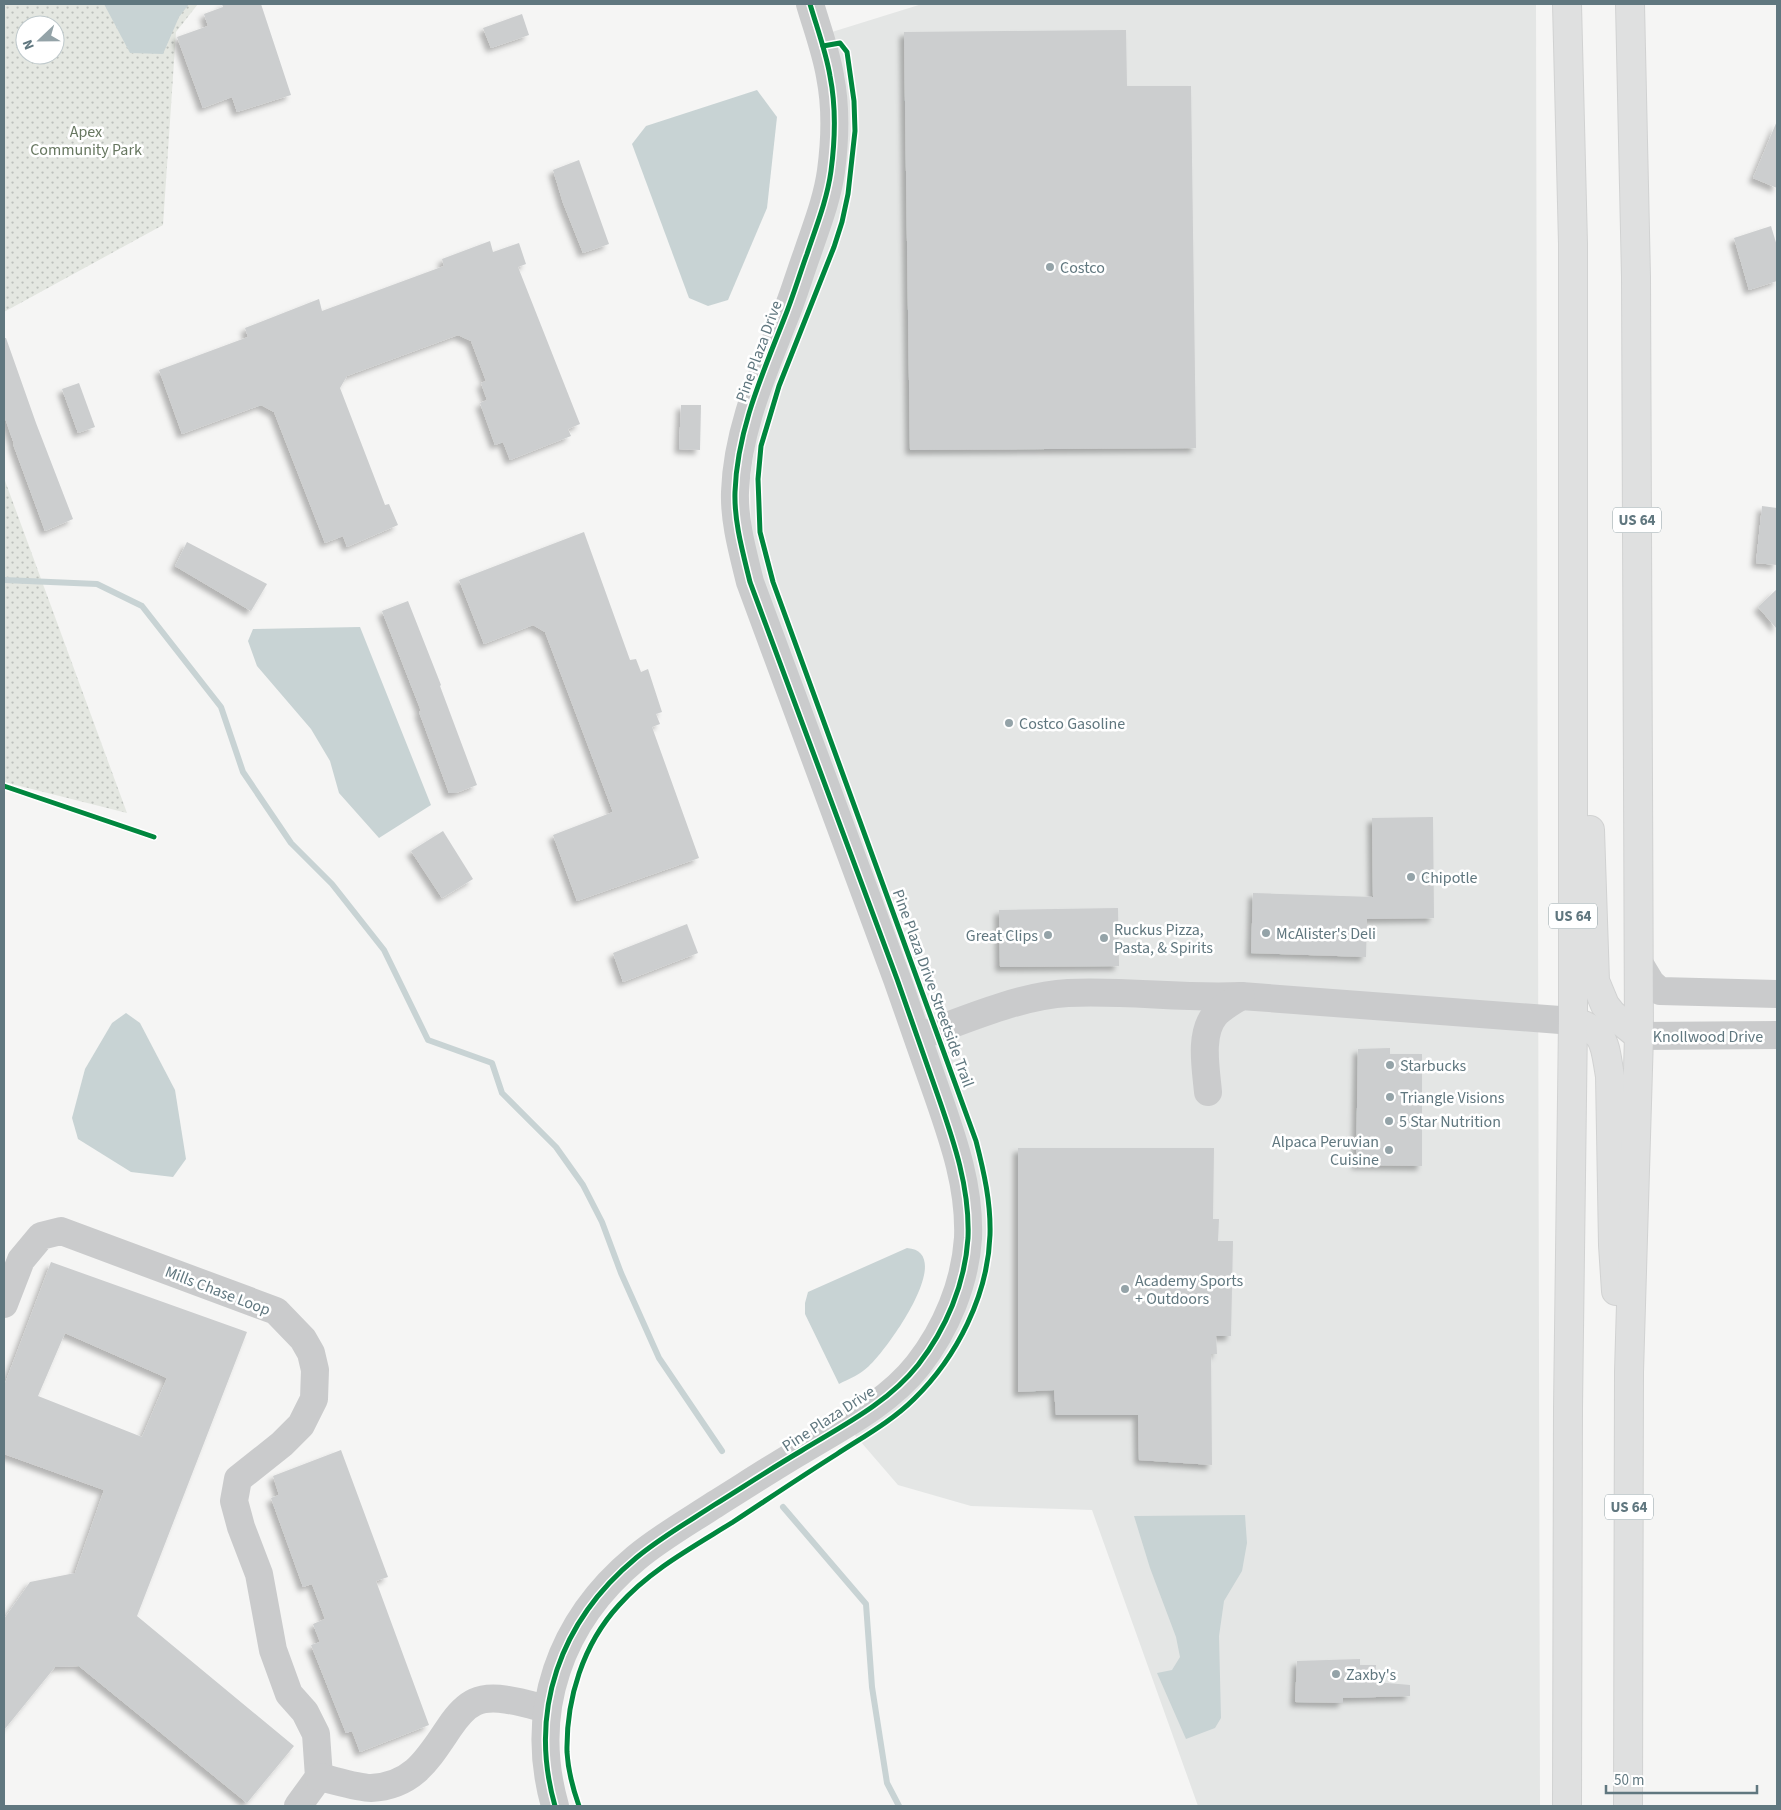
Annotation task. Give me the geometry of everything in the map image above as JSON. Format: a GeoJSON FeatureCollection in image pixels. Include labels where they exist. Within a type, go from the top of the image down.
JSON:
{"type":"FeatureCollection","features":[{"type":"Feature","properties":{"kind":"highway","name":"US 64"},"geometry":{"type":"LineString","coordinates":[[1566,1806],[1568,1408],[1573,1021],[1573,244],[1567,4]]}},
{"type":"Feature","properties":{"kind":"highway","name":"US 64"},"geometry":{"type":"LineString","coordinates":[[1628,1806],[1629,1414],[1639,1036],[1636,277],[1630,4]]}},
{"type":"Feature","properties":{"kind":"highway"},"geometry":{"type":"LineString","coordinates":[[1572,623],[1587,720],[1595,981],[1605,1005],[1612,1014],[1639,1036]]}},
{"type":"Feature","properties":{"kind":"highway"},"geometry":{"type":"LineString","coordinates":[[1573,1021],[1589,1027],[1600,1035],[1610,1076],[1613,1245],[1620,1364],[1629,1414]]}},
{"type":"Feature","properties":{"kind":"street","name":"Pine Plaza Drive"},"geometry":{"type":"LineString","coordinates":[[555,1806],[548,1780],[546,1709],[551,1684],[560,1659],[573,1631],[592,1602],[636,1558],[661,1539],[862,1414],[892,1391],[917,1366],[942,1329],[959,1289],[968,1239],[966,1195],[956,1150],[918,1038],[750,582],[738,523],[735,493],[742,436],[760,380],[785,316],[826,197],[831,170],[833,134],[830,77],[810,4]]}},
{"type":"Feature","properties":{"kind":"street"},"geometry":{"type":"LineString","coordinates":[[1639,963],[1651,983],[1660,991],[1777,994]]}},
{"type":"Feature","properties":{"kind":"street"},"geometry":{"type":"LineString","coordinates":[[918,1038],[1010,1004],[1067,993],[1142,994],[1209,998],[1241,996],[1573,1021]]}},
{"type":"Feature","properties":{"kind":"street"},"geometry":{"type":"LineString","coordinates":[[1208,1092],[1206,1058],[1208,1030],[1217,1013],[1241,996]]}},
{"type":"Feature","properties":{"kind":"street","name":"Knollwood Drive"},"geometry":{"type":"LineString","coordinates":[[1639,1036],[1777,1036]]}},
{"type":"Feature","properties":{"kind":"street","name":"Mills Chase Loop"},"geometry":{"type":"LineString","coordinates":[[4,1304],[21,1260],[41,1236],[61,1231],[276,1311],[302,1339],[311,1353],[315,1370],[314,1400],[301,1425],[282,1444],[238,1479],[234,1501],[241,1527],[259,1574],[273,1650],[289,1694],[305,1712],[316,1734],[319,1777]]}},
{"type":"Feature","properties":{"kind":"street"},"geometry":{"type":"LineString","coordinates":[[298,1806],[319,1777],[370,1788],[392,1784],[412,1775],[422,1765],[457,1717],[476,1702],[500,1698],[546,1709]]}},
{"type":"Feature","properties":{"kind":"shaded area"},"geometry":{"type":"Polygon","coordinates":[[[104,4],[189,4],[179,17],[163,54],[130,53],[104,4]]]}},
{"type":"Feature","properties":{"kind":"shaded area"},"geometry":{"type":"Polygon","coordinates":[[[922,4],[1536,4],[1540,1806],[1198,1806],[1092,1510],[971,1506],[898,1485],[854,1434],[978,1263],[751,541],[750,478],[759,415],[816,265],[832,32],[922,4]]]}},
{"type":"Feature","properties":{"kind":"shaded area"},"geometry":{"type":"Polygon","coordinates":[[[757,90],[777,117],[767,208],[728,300],[708,306],[689,298],[632,144],[646,126],[757,90]]]}},
{"type":"Feature","properties":{"kind":"shaded area"},"geometry":{"type":"Polygon","coordinates":[[[360,627],[431,805],[379,838],[339,793],[330,761],[311,729],[257,666],[248,641],[253,629],[360,627]]]}},
{"type":"Feature","properties":{"kind":"shaded area"},"geometry":{"type":"Polygon","coordinates":[[[126,1013],[140,1023],[175,1090],[186,1159],[173,1177],[131,1172],[78,1139],[72,1118],[85,1069],[112,1023],[126,1013]]]}},
{"type":"Feature","properties":{"kind":"shaded area"},"geometry":{"type":"Polygon","coordinates":[[[907,1248],[921,1254],[925,1266],[922,1283],[913,1303],[902,1323],[878,1357],[855,1376],[839,1384],[805,1314],[808,1292],[907,1248]]]}},
{"type":"Feature","properties":{"kind":"shaded area"},"geometry":{"type":"Polygon","coordinates":[[[1245,1515],[1247,1543],[1242,1571],[1224,1601],[1219,1636],[1221,1718],[1215,1728],[1186,1739],[1157,1673],[1172,1670],[1180,1657],[1176,1637],[1150,1568],[1134,1516],[1245,1515]]]}},
{"type":"Feature","properties":{"kind":"green space","name":"Apex Community Park"},"geometry":{"type":"Polygon","coordinates":[[[4,4],[198,4],[176,32],[163,225],[4,312],[4,4]]]}},
{"type":"Feature","properties":{"kind":"green space"},"geometry":{"type":"Polygon","coordinates":[[[4,478],[127,813],[4,782],[4,478]]]}},
{"type":"Feature","properties":{"kind":"building"},"geometry":{"type":"Polygon","coordinates":[[[222,4],[261,4],[291,95],[237,112],[232,97],[203,108],[177,37],[208,26],[204,14],[223,7],[222,4]]]}},
{"type":"Feature","properties":{"kind":"building"},"geometry":{"type":"Polygon","coordinates":[[[522,14],[529,35],[491,48],[483,28],[522,14]]]}},
{"type":"Feature","properties":{"kind":"building","name":"Costco"},"geometry":{"type":"Polygon","coordinates":[[[1126,30],[1127,86],[1191,86],[1196,448],[910,450],[904,32],[1126,30]]]}},
{"type":"Feature","properties":{"kind":"building"},"geometry":{"type":"Polygon","coordinates":[[[1777,121],[1777,188],[1753,178],[1777,121]]]}},
{"type":"Feature","properties":{"kind":"building"},"geometry":{"type":"Polygon","coordinates":[[[579,160],[609,244],[583,253],[563,203],[553,170],[579,160]]]}},
{"type":"Feature","properties":{"kind":"building"},"geometry":{"type":"Polygon","coordinates":[[[1771,226],[1777,246],[1777,281],[1749,290],[1734,238],[1771,226]]]}},
{"type":"Feature","properties":{"kind":"building"},"geometry":{"type":"Polygon","coordinates":[[[490,241],[493,252],[519,243],[526,264],[518,267],[580,424],[568,429],[571,436],[510,460],[503,442],[495,445],[480,403],[487,400],[481,383],[486,381],[471,341],[458,335],[347,376],[340,388],[385,505],[389,504],[398,525],[347,547],[343,536],[325,543],[274,412],[261,405],[182,434],[159,370],[248,337],[245,328],[319,299],[322,311],[444,266],[442,259],[490,241]]]}},
{"type":"Feature","properties":{"kind":"building"},"geometry":{"type":"Polygon","coordinates":[[[4,338],[6,338],[73,519],[45,531],[4,415],[4,338]]]}},
{"type":"Feature","properties":{"kind":"building"},"geometry":{"type":"Polygon","coordinates":[[[79,383],[95,427],[78,433],[62,389],[79,383]]]}},
{"type":"Feature","properties":{"kind":"building"},"geometry":{"type":"Polygon","coordinates":[[[681,405],[701,405],[700,450],[679,449],[681,405]]]}},
{"type":"Feature","properties":{"kind":"building"},"geometry":{"type":"Polygon","coordinates":[[[1762,506],[1777,508],[1777,565],[1756,563],[1762,506]]]}},
{"type":"Feature","properties":{"kind":"building"},"geometry":{"type":"Polygon","coordinates":[[[584,532],[630,660],[636,659],[641,672],[648,669],[662,712],[656,714],[660,724],[652,727],[699,858],[577,901],[553,835],[613,812],[545,632],[533,625],[484,644],[459,580],[584,532]]]}},
{"type":"Feature","properties":{"kind":"building"},"geometry":{"type":"Polygon","coordinates":[[[187,542],[267,584],[251,611],[175,566],[187,542]]]}},
{"type":"Feature","properties":{"kind":"building"},"geometry":{"type":"Polygon","coordinates":[[[1777,589],[1777,629],[1758,607],[1777,589]]]}},
{"type":"Feature","properties":{"kind":"building"},"geometry":{"type":"Polygon","coordinates":[[[408,601],[477,785],[456,793],[449,793],[419,712],[421,711],[382,611],[408,601]]]}},
{"type":"Feature","properties":{"kind":"building"},"geometry":{"type":"Polygon","coordinates":[[[1433,817],[1434,918],[1367,919],[1366,957],[1251,953],[1253,893],[1373,897],[1372,818],[1433,817]]]}},
{"type":"Feature","properties":{"kind":"building"},"geometry":{"type":"Polygon","coordinates":[[[443,831],[473,879],[442,898],[411,851],[443,831]]]}},
{"type":"Feature","properties":{"kind":"building"},"geometry":{"type":"Polygon","coordinates":[[[1118,908],[1119,966],[1000,967],[999,910],[1118,908]]]}},
{"type":"Feature","properties":{"kind":"building"},"geometry":{"type":"Polygon","coordinates":[[[687,924],[698,953],[623,982],[613,953],[687,924]]]}},
{"type":"Feature","properties":{"kind":"building"},"geometry":{"type":"Polygon","coordinates":[[[1390,1048],[1390,1054],[1422,1054],[1422,1166],[1356,1165],[1358,1049],[1390,1048]]]}},
{"type":"Feature","properties":{"kind":"building","name":"Academy Sports + Outdoors"},"geometry":{"type":"Polygon","coordinates":[[[1018,1148],[1214,1148],[1213,1219],[1219,1219],[1218,1241],[1233,1241],[1231,1336],[1216,1336],[1217,1354],[1211,1354],[1212,1465],[1139,1460],[1138,1415],[1056,1415],[1054,1390],[1018,1392],[1018,1148]]]}},
{"type":"Feature","properties":{"kind":"building"},"geometry":{"type":"Polygon","coordinates":[[[51,1262],[247,1332],[137,1616],[294,1746],[247,1803],[79,1666],[55,1667],[4,1730],[4,1619],[30,1582],[75,1573],[104,1490],[4,1454],[4,1386],[51,1262]],[[65,1333],[38,1396],[142,1437],[167,1378],[65,1333]]]}},
{"type":"Feature","properties":{"kind":"building"},"geometry":{"type":"Polygon","coordinates":[[[341,1450],[388,1577],[376,1581],[429,1725],[360,1752],[352,1731],[346,1733],[311,1645],[320,1642],[313,1624],[325,1619],[312,1584],[303,1587],[271,1498],[279,1495],[273,1476],[341,1450]]]}},
{"type":"Feature","properties":{"kind":"building","name":"Zaxby's"},"geometry":{"type":"Polygon","coordinates":[[[1360,1659],[1360,1665],[1376,1665],[1375,1682],[1410,1685],[1410,1696],[1343,1698],[1343,1703],[1295,1702],[1297,1661],[1360,1659]]]}},
{"type":"Feature","properties":{"kind":"waterway"},"geometry":{"type":"LineString","coordinates":[[4,580],[97,584],[142,606],[221,707],[243,772],[291,843],[332,884],[384,950],[428,1040],[492,1063],[502,1093],[556,1147],[583,1185],[602,1222],[621,1273],[659,1358],[722,1451]]}},
{"type":"Feature","properties":{"kind":"waterway"},"geometry":{"type":"LineString","coordinates":[[783,1507],[866,1604],[872,1687],[887,1783],[899,1806]]}},
{"type":"Feature","properties":{"kind":"cycle path"},"geometry":{"type":"LineString","coordinates":[[555,1806],[548,1771],[546,1736],[549,1702],[557,1670],[570,1639],[587,1610],[610,1583],[636,1558],[655,1544],[768,1471],[864,1413],[906,1379],[928,1351],[945,1321],[958,1289],[966,1255],[968,1219],[964,1183],[950,1131],[897,979],[750,582],[736,515],[737,469],[746,425],[759,382],[790,303],[817,224],[831,171],[834,123],[832,87],[826,58],[810,4]]}},
{"type":"Feature","properties":{"kind":"cycle path","name":"Pine Plaza Drive Streetside Trail"},"geometry":{"type":"LineString","coordinates":[[579,1806],[571,1779],[567,1752],[567,1732],[579,1673],[586,1655],[606,1620],[631,1592],[658,1570],[877,1428],[914,1399],[944,1364],[967,1324],[976,1302],[988,1258],[990,1235],[988,1199],[976,1141],[773,582],[760,532],[758,479],[761,446],[779,386],[834,247],[848,194],[855,131],[854,101],[847,52],[840,43],[823,46]]}},
{"type":"Feature","properties":{"kind":"cycle path"},"geometry":{"type":"LineString","coordinates":[[4,786],[154,837]]}},
{"type":"Feature","properties":{"kind":"place","name":"Costco"},"geometry":{"type":"Point","coordinates":[1050,267]}},
{"type":"Feature","properties":{"kind":"place","name":"Costco Gasoline"},"geometry":{"type":"Point","coordinates":[1009,723]}},
{"type":"Feature","properties":{"kind":"place","name":"Chipotle"},"geometry":{"type":"Point","coordinates":[1411,877]}},
{"type":"Feature","properties":{"kind":"place","name":"McAlister's Deli"},"geometry":{"type":"Point","coordinates":[1266,933]}},
{"type":"Feature","properties":{"kind":"place","name":"Great Clips"},"geometry":{"type":"Point","coordinates":[1048,935]}},
{"type":"Feature","properties":{"kind":"place","name":"Ruckus Pizza, Pasta, & Spirits"},"geometry":{"type":"Point","coordinates":[1104,938]}},
{"type":"Feature","properties":{"kind":"place","name":"Starbucks"},"geometry":{"type":"Point","coordinates":[1390,1065]}},
{"type":"Feature","properties":{"kind":"place","name":"Triangle Visions"},"geometry":{"type":"Point","coordinates":[1390,1097]}},
{"type":"Feature","properties":{"kind":"place","name":"5 Star Nutrition"},"geometry":{"type":"Point","coordinates":[1389,1121]}},
{"type":"Feature","properties":{"kind":"place","name":"Alpaca Peruvian Cuisine"},"geometry":{"type":"Point","coordinates":[1389,1150]}},
{"type":"Feature","properties":{"kind":"place","name":"Academy Sports + Outdoors"},"geometry":{"type":"Point","coordinates":[1125,1289]}},
{"type":"Feature","properties":{"kind":"place","name":"Zaxby's"},"geometry":{"type":"Point","coordinates":[1336,1674]}}]}
